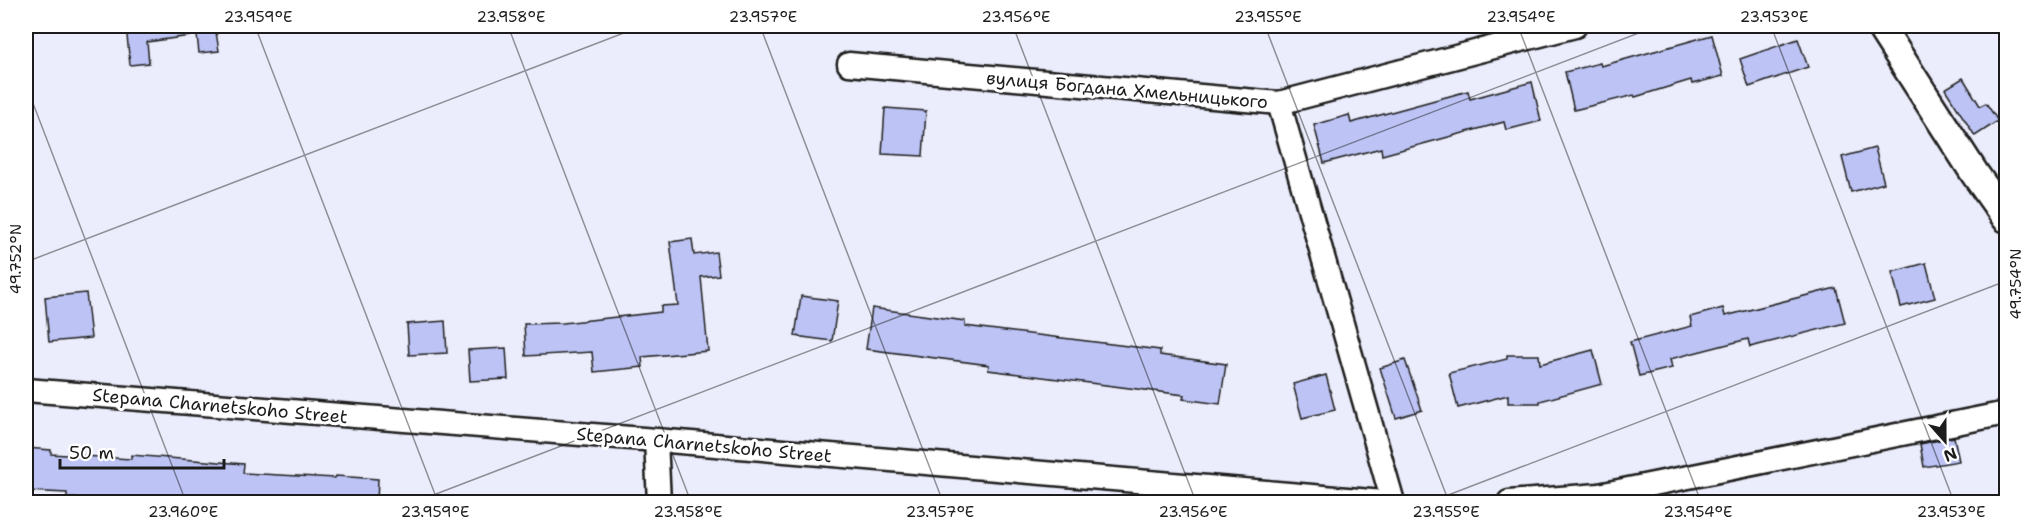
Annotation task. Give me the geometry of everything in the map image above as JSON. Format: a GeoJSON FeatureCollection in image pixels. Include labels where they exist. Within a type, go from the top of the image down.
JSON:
{"type":"FeatureCollection","features":[{"type":"Feature","properties":{"kind":"street","name":"вулиця Богдана Хмельницького"},"geometry":{"type":"LineString","coordinates":[[849,64],[1279,103],[1575,26]]}},
{"type":"Feature","properties":{"kind":"street"},"geometry":{"type":"LineString","coordinates":[[1880,26],[1974,174],[2007,218]]}},
{"type":"Feature","properties":{"kind":"street"},"geometry":{"type":"LineString","coordinates":[[1279,103],[1393,502]]}},
{"type":"Feature","properties":{"kind":"street","name":"Stepana Charnetskoho Street"},"geometry":{"type":"LineString","coordinates":[[26,390],[656,440],[1383,502]]}},
{"type":"Feature","properties":{"kind":"street"},"geometry":{"type":"LineString","coordinates":[[1509,502],[1599,495],[2007,412]]}},
{"type":"Feature","properties":{"kind":"street"},"geometry":{"type":"LineString","coordinates":[[656,440],[659,502]]}},
{"type":"Feature","properties":{"kind":"building"},"geometry":{"type":"Polygon","coordinates":[[[126,26],[189,26],[190,36],[147,42],[149,63],[130,65],[126,26]]]}},
{"type":"Feature","properties":{"kind":"building"},"geometry":{"type":"Polygon","coordinates":[[[196,26],[215,26],[219,51],[199,53],[196,26]]]}},
{"type":"Feature","properties":{"kind":"building"},"geometry":{"type":"Polygon","coordinates":[[[1712,35],[1723,76],[1692,84],[1691,80],[1635,97],[1634,95],[1574,110],[1565,72],[1600,63],[1601,66],[1712,35]]]}},
{"type":"Feature","properties":{"kind":"building"},"geometry":{"type":"Polygon","coordinates":[[[1798,39],[1808,67],[1749,87],[1740,59],[1798,39]]]}},
{"type":"Feature","properties":{"kind":"building"},"geometry":{"type":"Polygon","coordinates":[[[1963,78],[1980,106],[1986,103],[1998,121],[1975,136],[1945,89],[1963,78]]]}},
{"type":"Feature","properties":{"kind":"building"},"geometry":{"type":"Polygon","coordinates":[[[1532,82],[1541,121],[1506,130],[1504,122],[1382,155],[1381,148],[1324,163],[1314,125],[1349,115],[1351,123],[1468,91],[1470,99],[1532,82]]]}},
{"type":"Feature","properties":{"kind":"building"},"geometry":{"type":"Polygon","coordinates":[[[885,108],[926,111],[923,156],[882,154],[885,108]]]}},
{"type":"Feature","properties":{"kind":"building"},"geometry":{"type":"Polygon","coordinates":[[[1875,148],[1884,183],[1851,192],[1842,157],[1875,148]]]}},
{"type":"Feature","properties":{"kind":"building"},"geometry":{"type":"Polygon","coordinates":[[[692,239],[694,255],[716,252],[719,275],[701,277],[708,351],[642,357],[643,367],[594,372],[592,352],[526,356],[524,324],[563,323],[661,312],[661,306],[678,305],[670,242],[692,239]]]}},
{"type":"Feature","properties":{"kind":"building"},"geometry":{"type":"Polygon","coordinates":[[[1926,263],[1935,298],[1901,307],[1892,272],[1926,263]]]}},
{"type":"Feature","properties":{"kind":"building"},"geometry":{"type":"Polygon","coordinates":[[[1836,288],[1845,323],[1750,347],[1748,339],[1670,359],[1672,368],[1639,376],[1630,342],[1692,326],[1690,317],[1723,308],[1725,316],[1836,288]]]}},
{"type":"Feature","properties":{"kind":"building"},"geometry":{"type":"Polygon","coordinates":[[[86,293],[91,338],[49,342],[45,297],[86,293]]]}},
{"type":"Feature","properties":{"kind":"building"},"geometry":{"type":"Polygon","coordinates":[[[801,296],[838,301],[832,341],[795,336],[801,296]]]}},
{"type":"Feature","properties":{"kind":"building"},"geometry":{"type":"Polygon","coordinates":[[[872,308],[965,321],[965,326],[1160,350],[1160,355],[1226,364],[1220,404],[1183,399],[1184,395],[988,370],[989,365],[866,349],[872,308]]]}},
{"type":"Feature","properties":{"kind":"building"},"geometry":{"type":"Polygon","coordinates":[[[445,321],[447,353],[409,355],[407,324],[445,321]]]}},
{"type":"Feature","properties":{"kind":"building"},"geometry":{"type":"Polygon","coordinates":[[[506,348],[508,379],[470,381],[468,350],[506,348]]]}},
{"type":"Feature","properties":{"kind":"building"},"geometry":{"type":"Polygon","coordinates":[[[1593,350],[1602,384],[1540,401],[1540,403],[1508,403],[1508,395],[1458,408],[1449,373],[1507,359],[1507,355],[1539,355],[1540,364],[1593,350]]]}},
{"type":"Feature","properties":{"kind":"building"},"geometry":{"type":"Polygon","coordinates":[[[1405,360],[1422,410],[1396,418],[1380,368],[1405,360]]]}},
{"type":"Feature","properties":{"kind":"building"},"geometry":{"type":"Polygon","coordinates":[[[1326,375],[1335,410],[1302,418],[1293,384],[1326,375]]]}},
{"type":"Feature","properties":{"kind":"building"},"geometry":{"type":"Polygon","coordinates":[[[1954,437],[1959,461],[1924,467],[1920,444],[1954,437]]]}},
{"type":"Feature","properties":{"kind":"building"},"geometry":{"type":"Polygon","coordinates":[[[26,448],[51,450],[51,454],[131,459],[131,455],[244,464],[243,473],[378,479],[377,502],[199,502],[110,497],[110,500],[67,498],[67,493],[26,491],[26,448]]]}}]}
